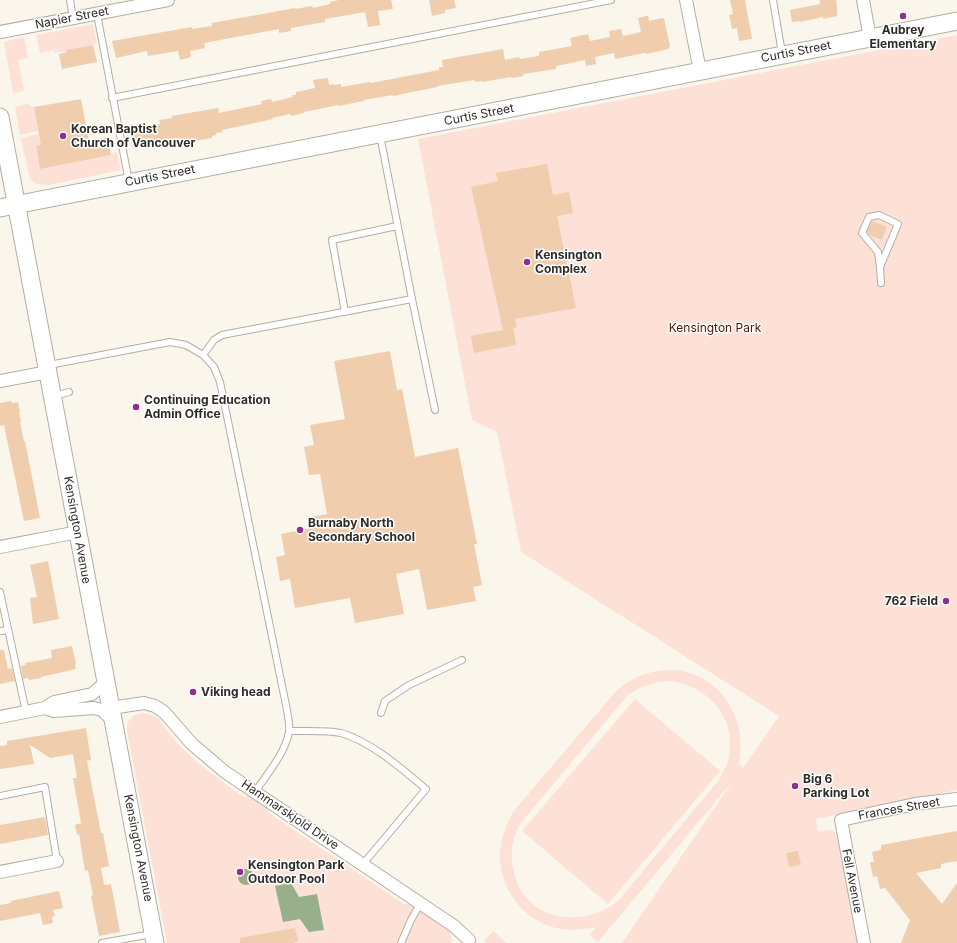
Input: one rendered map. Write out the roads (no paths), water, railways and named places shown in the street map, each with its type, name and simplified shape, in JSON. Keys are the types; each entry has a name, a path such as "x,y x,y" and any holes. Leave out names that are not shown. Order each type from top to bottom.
{"street":[{"name":"Napier Street","path":"0,32 168,0"},
{"path":"686,0 700,71"},
{"path":"863,0 870,38"},
{"name":"Curtis Street","path":"8,206 957,21"},
{"name":"Kensington Avenue","path":"0,120 8,206 47,369 154,938"},
{"path":"0,381 47,369"},
{"path":"0,547 78,532"},
{"path":"0,716 45,708 54,702 92,694 106,682"},
{"name":"Hammarskjold Drive","path":"113,715 144,703 155,706 164,712 192,744 225,772 454,926 469,940"},
{"path":"45,708 54,711 94,708 113,715"},
{"name":"Frances Street","path":"841,820 915,804 957,799"},
{"name":"Fell Avenue","path":"841,820 864,943"},
{"path":"0,872 57,861"}],"lane":[{"path":"70,0 73,18"},
{"path":"112,98 611,0"},
{"path":"773,0 783,55"},
{"path":"97,14 129,182"},
{"path":"380,134 435,410"},
{"path":"880,267 898,224 879,215 869,217 862,233 878,252 881,283"},
{"path":"345,312 332,240 398,226"},
{"path":"203,355 214,340 222,335 412,299"},
{"path":"47,369 170,342 186,345 203,355 214,367 220,382 287,710 289,731 277,758 255,792"},
{"path":"52,396 70,392"},
{"path":"0,592 26,712"},
{"path":"0,632 8,630"},
{"path":"381,713 385,701 408,684 462,660"},
{"path":"289,731 304,730 341,733 356,739 378,751 426,789 363,864"},
{"path":"0,796 45,787 57,861"},
{"path":"401,943 410,920 420,904"},
{"path":"102,943 154,938"}],"place":[{"name":"Aubrey Elementary","path":"903,16"},
{"name":"Korean Baptist Church of Vancouver","path":"63,136"},
{"name":"Kensington Complex","path":"527,262"},
{"name":"Continuing Education Admin Office","path":"136,407"},
{"name":"Burnaby North Secondary School","path":"300,530"},
{"name":"762 Field","path":"946,601"},
{"name":"Viking head","path":"193,692"},
{"name":"Big 6 Parking Lot","path":"795,786"},
{"name":"Kensington Park Outdoor Pool","path":"240,872"}],"park label":[{"name":"Kensington Park","path":"715,328"}]}
